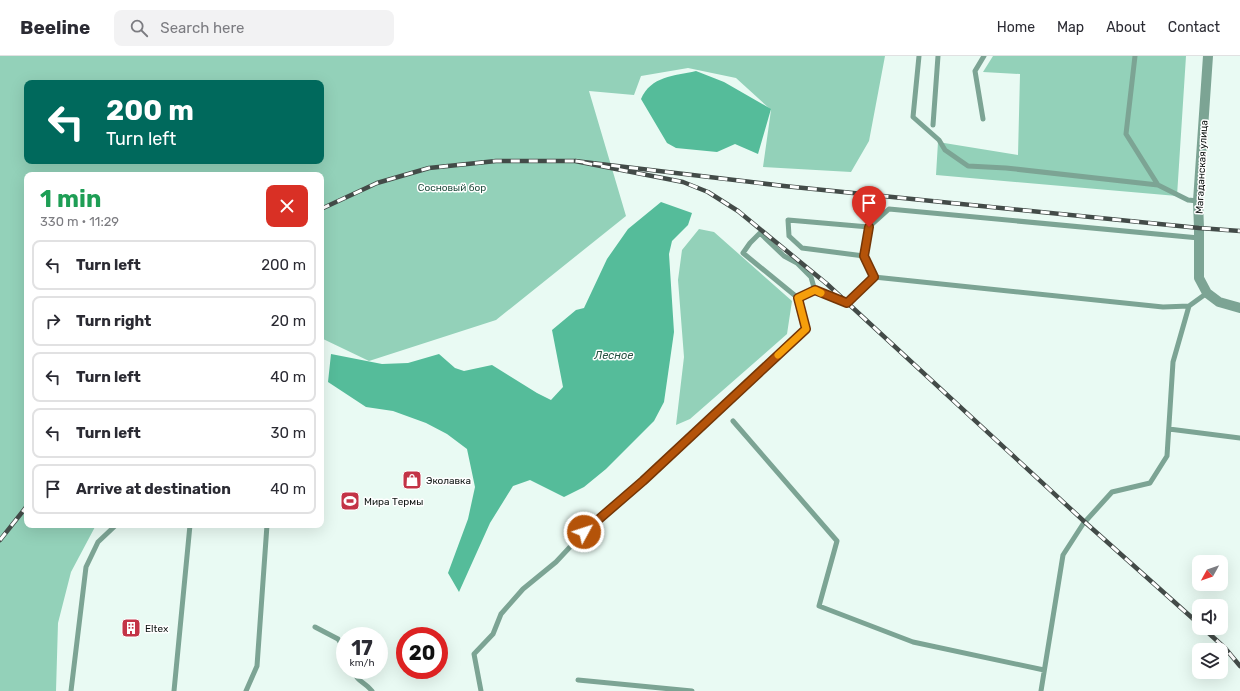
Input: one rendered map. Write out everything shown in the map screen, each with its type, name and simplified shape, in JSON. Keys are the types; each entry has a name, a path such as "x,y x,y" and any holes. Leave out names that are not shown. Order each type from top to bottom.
{"street":[{"name":"Магаданская улица","path":"1207,293 1199,278 1198,201 1208,56"},
{"path":"1207,293 1219,302 1240,308"}],"lane":[{"path":"919,56 913,117 939,140 945,150 968,166 1006,168 1158,185 1188,200 1198,201"},
{"path":"933,125 938,56"},
{"path":"983,119 975,71 984,56"},
{"path":"1135,56 1126,134 1158,185"},
{"path":"874,277 864,256 869,227 889,209 1199,238"},
{"path":"864,256 802,248 789,236 788,220 869,227"},
{"path":"481,691 474,654 493,634 501,614 523,589 556,562 584,532 643,481 806,329 798,298 743,253 760,233 784,256 797,263 810,277 815,290 847,303 874,277 1163,307 1189,306 1207,293"},
{"path":"798,298 815,290"},
{"path":"1041,691 1062,556 1083,524 1112,492 1150,483 1167,456 1173,362 1189,306"},
{"path":"733,421 837,541 818,606 913,642 1044,670"},
{"path":"1169,429 1240,438"},
{"path":"72,691 86,567 98,542 113,528"},
{"path":"174,691 190,528"},
{"path":"246,691 257,666 267,528"},
{"path":"315,627 336,638"},
{"path":"357,679 372,691"},
{"path":"578,680 692,691"}],"green space":[{"name":"Сосновый бор","path":"0,56 885,56 869,141 851,172 763,167 771,110 736,78 688,68 641,76 634,95 589,91 626,216 496,320 369,361 324,339 324,172 24,172 24,528 94,528 71,572 58,623 56,691 0,691"},
{"path":"993,56 1186,56 1177,196 936,175 938,142 1018,155 1020,74 983,72"},
{"path":"699,229 714,232 792,301 787,334 690,419 676,425 684,357 678,280 682,250"}],"water":[{"path":"696,71 724,82 771,109 758,154 735,144 717,152 676,148 667,143 641,99 645,91 657,81"},
{"name":"Лесное","path":"661,202 692,213 688,225 672,241 669,254 674,332 664,402 654,421 606,469 584,487 564,497 530,480 513,486 490,523 459,592 448,573 468,519 475,487 467,449 447,434 426,423 393,411 366,407 328,382 331,354 382,364 408,363 439,354 455,368 464,371 492,365 551,400 563,387 552,330 576,310 584,308 607,259 628,229"}],"railway":[{"path":"324,208 377,183 429,168 496,161 575,161"},
{"path":"1192,618 1087,524 827,284 738,211 708,192 683,182 575,161 784,186 1240,231"},
{"path":"0,540 24,510"},
{"path":"1211,635 1225,648 1240,666"}],"slow traffic":[{"path":"778,355 806,329 798,298 815,290 821,293"}],"place":[{"name":"Эколавка","path":"412,480"},
{"name":"Мира Термы","path":"350,501"},
{"name":"Eltex","path":"131,628"}],"route":[{"path":"584,532 643,481 806,329 798,298 815,290 847,303 874,277 864,256 869,227"}]}
